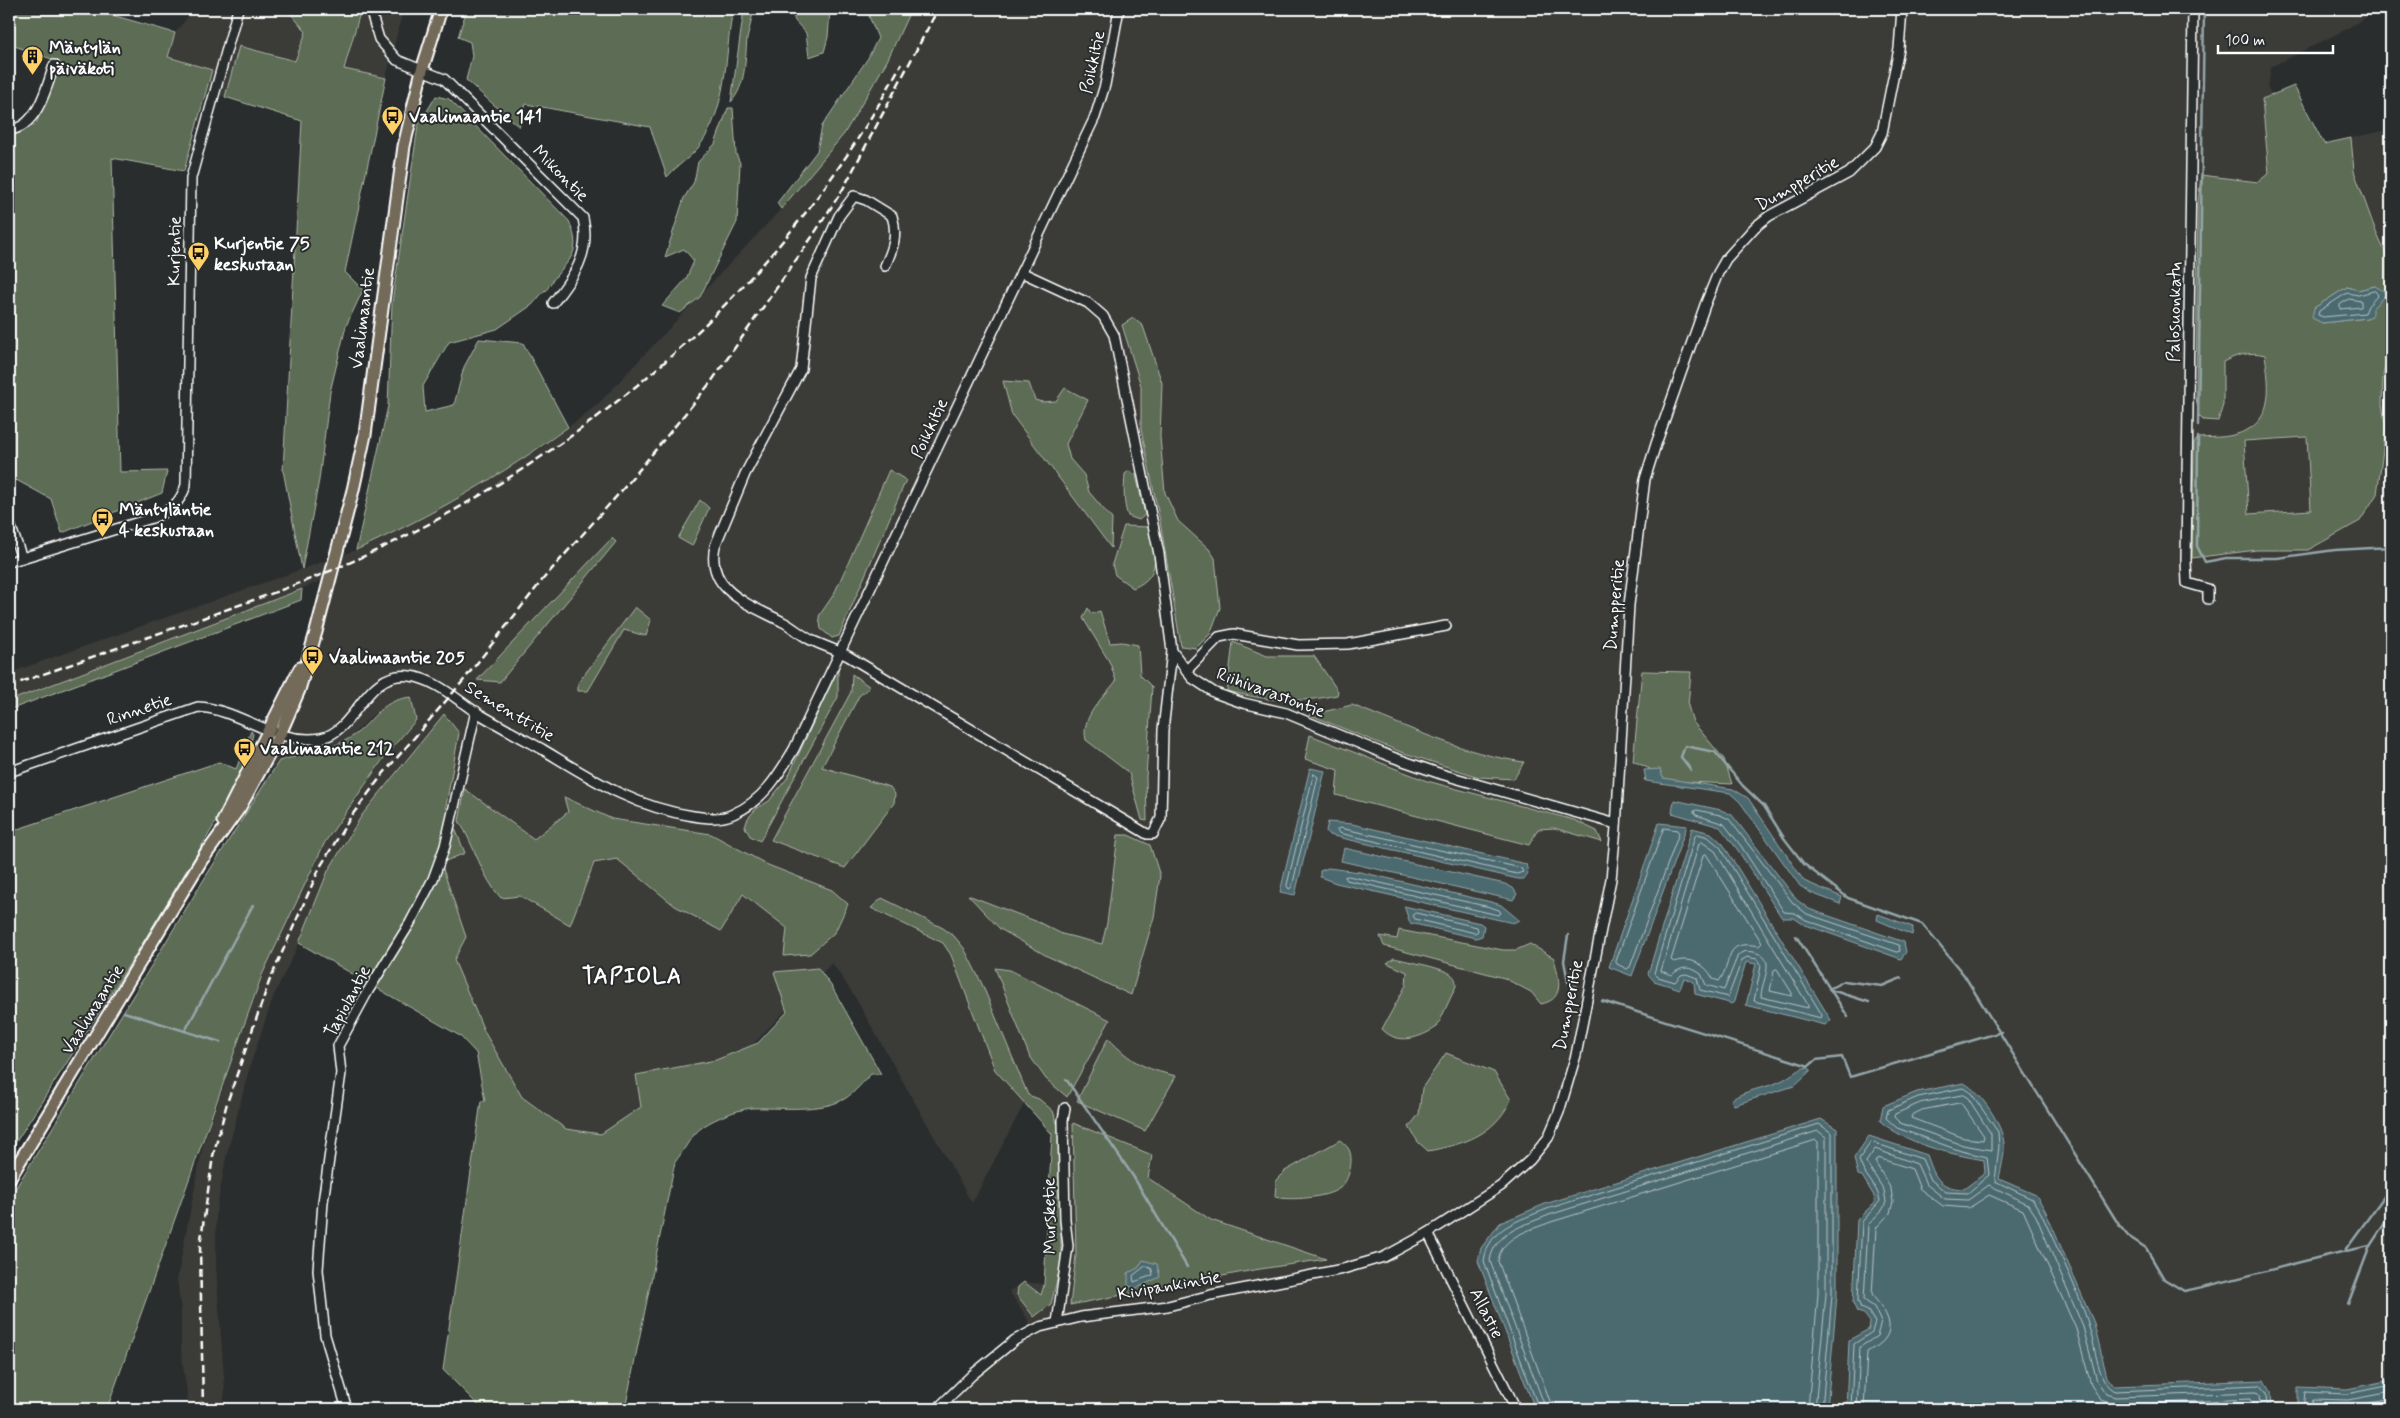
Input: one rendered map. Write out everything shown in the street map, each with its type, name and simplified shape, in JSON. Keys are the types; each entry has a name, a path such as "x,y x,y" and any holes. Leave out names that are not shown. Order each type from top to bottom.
{"main road":[{"name":"Vaalimaantie","path":"9,1179 204,857 275,733 316,632 353,490 365,435 404,146 422,70 441,9"}],"street":[{"name":"Kurjentie","path":"22,558 152,518 167,512 181,500 186,484 191,178 238,9"},
{"name":"Mikontie","path":"370,9 379,39 397,60 444,79 583,218 587,235 582,257 576,273 553,303"},
{"name":"Poikkitie","path":"709,818 732,815 754,802 776,780 794,749 1095,117 1105,84 1119,9"},
{"name":"Dumpperitie","path":"1428,1233 1501,1186 1530,1160 1548,1138 1559,1112 1576,1055 1611,879 1629,605 1645,479 1708,297 1718,272 1726,260 1755,227 1769,216 1849,173 1875,147 1882,133 1891,88 1898,49 1902,9"},
{"name":"Palosuonkatu","path":"2194,9 2186,562 2187,583 2208,590 2208,599"},
{"path":"9,130 13,130 29,118 41,105 54,65"},
{"path":"885,266 893,249 896,229 892,216 866,200 854,196 839,216 811,278 801,369 745,474 715,546 712,558 715,572 732,595 785,623 811,640 840,652 1147,834 1154,834 1160,818 1163,730 1172,651"},
{"name":"Riihivarastontie","path":"1021,272 1088,303 1103,316 1114,335 1159,554 1172,651 1186,672 1215,693 1243,703 1286,713 1408,763 1449,777 1616,824"},
{"path":"9,522 22,558 9,562"},
{"path":"1186,672 1219,637 1234,634 1298,645 1348,644 1446,626"},
{"name":"Sementtitie","path":"275,733 305,739 322,738 332,734 373,689 384,680 397,676 410,676 424,680 592,781 628,799 681,814 709,818"},
{"name":"Rinnetie","path":"9,772 198,707 215,708 275,733"},
{"name":"Tapiolantie","path":"347,1409 325,1335 318,1270 323,1202 341,1073 338,1046 368,990 410,923 434,879 445,846 476,711"},
{"name":"Mursketie","path":"1057,1323 1068,1246 1065,1220 1063,1120 1065,1108"},
{"name":"Kivipankintie","path":"937,1409 972,1376 1015,1340 1040,1328 1128,1310 1168,1306 1211,1295 1343,1269 1384,1257 1428,1233"},
{"name":"Allastie","path":"1428,1233 1516,1409"}],"shaded area":[{"path":"194,9 287,9 306,32 295,62 239,46 225,97 207,92 212,70 168,57 175,33"},
{"path":"361,9 401,9 403,11 386,78 344,70"},
{"path":"911,9 2379,9 2343,31 2271,67 2268,88 2271,95 2294,86 2324,144 2391,129 2391,1409 930,1409 960,1377 998,1349 1031,1330 1029,1321 1009,1291 1024,1282 1044,1284 1052,1134 1024,1104 972,1203 853,994 832,963 645,1155 548,1147 491,1054 299,944 274,995 250,1066 226,1158 216,1213 216,1266 225,1390 223,1409 189,1409 181,1350 181,1313 177,1279 203,1145 262,975 325,842 386,755 416,720 411,697 377,711 352,736 341,743 279,761 274,769 260,761 281,721 306,660 329,578 9,701 9,673 356,550 395,532 541,448 598,404 781,209 887,61"}],"green space":[{"path":"9,9 91,9 175,33 168,57 212,70 184,171 112,158 120,472 167,471 162,493 62,533 51,499 9,476 9,135 36,124 60,62 9,44"},
{"path":"287,9 316,9 319,12 323,9 361,9 344,69 386,78 345,272 363,290 346,326 330,392 319,480 302,569 283,470 302,121 225,97 239,46 295,61 306,32"},
{"path":"467,9 733,9 724,81 715,116 708,132 698,148 667,177 650,127 526,104 519,127 466,80 472,56 470,42 458,37"},
{"path":"744,9 754,9 747,39 742,81 736,96 731,102"},
{"path":"791,9 832,9 830,11 828,37 824,52 809,57 806,33 795,21"},
{"path":"866,9 911,9 887,61 844,134 781,209 777,203 817,151 822,126 868,58 878,38"},
{"path":"2294,86 2324,144 2351,138 2354,171 2376,232 2391,265 2391,344 2383,375 2382,404 2386,428 2377,494 2360,521 2308,550 2257,550 2192,558 2194,443 2198,438 2229,436 2247,430 2263,414 2267,404 2268,380 2265,355 2254,353 2233,357 2223,362 2223,405 2218,421 2203,420 2199,416 2196,398 2198,203 2201,175 2258,182 2269,173 2262,99","holes":["2375,286 2372,309 2367,318 2322,323 2314,308 2347,287 2358,290","2307,437 2311,510 2249,514 2244,441"]},
{"path":"436,96 449,99 569,221 574,234 575,244 570,259 546,291 532,305 497,329 449,342 423,386 425,412 454,405 464,367 479,339 523,343 568,427 518,462 465,494 411,524 356,550 388,406 392,303 418,126"},
{"path":"728,108 733,108 736,154 740,163 737,222 700,297 680,313 662,306 686,279 694,261 684,249 665,257 684,198 694,182 698,162 715,144"},
{"path":"1133,318 1143,326 1162,383 1160,437 1165,493 1178,521 1209,549 1215,558 1220,608 1210,634 1196,648 1181,646 1160,521 1141,429 1141,386 1122,325"},
{"path":"1003,381 1029,383 1035,400 1042,402 1056,401 1065,388 1088,400 1066,444 1070,459 1084,475 1089,492 1112,519 1111,548 1012,415"},
{"path":"889,470 906,480 839,636 832,638 821,629 819,616 834,594"},
{"path":"1129,471 1136,475 1145,515 1139,520 1128,516 1125,506 1125,474"},
{"path":"700,500 709,508 692,546 678,538"},
{"path":"1124,526 1149,527 1153,545 1153,570 1143,583 1133,588 1115,575 1112,564"},
{"path":"612,538 616,542 500,682 477,680"},
{"path":"302,589 301,600 9,710 9,701"},
{"path":"635,607 651,620 646,636 624,630 588,691 578,691 578,683"},
{"path":"1088,608 1091,614 1100,611 1110,643 1122,642 1138,645 1140,675 1152,687 1146,777 1147,821 1142,820 1129,773 1086,740 1086,723 1089,716 1116,681 1110,663 1083,618"},
{"path":"1233,642 1267,656 1314,656 1338,691 1337,695 1308,700 1282,700 1227,691"},
{"path":"838,669 838,697 760,841 750,836 745,827 748,818 756,809 769,801 788,777"},
{"path":"1642,671 1691,672 1688,706 1693,722 1724,759 1732,784 1644,780 1650,769 1633,761"},
{"path":"852,674 870,687 859,696 822,767 890,787 895,794 894,803 845,868 771,840 851,692"},
{"path":"411,697 416,720 386,755 325,842 262,975 107,1409 9,1409 9,1199 206,876 279,761 325,749 342,742 358,732 390,703"},
{"path":"1352,705 1415,731 1458,746 1480,753 1524,762 1514,779 1479,777 1401,752 1310,715"},
{"path":"444,714 459,733 446,806 465,853 441,863 466,937 454,960 485,1033 522,1097 566,1129 601,1134 641,1107 636,1075 716,1060 758,1043 787,1012 774,972 818,968 832,987 881,1074 871,1074 849,1096 836,1103 800,1108 745,1109 709,1123 691,1138 675,1162 625,1409 482,1409 443,1370 481,1101 485,1101 476,1053 460,1036 299,943 328,871 362,815"},
{"path":"251,731 253,734 241,773 222,811 138,951 9,1153 9,832 219,762 236,769"},
{"path":"1310,735 1427,781 1574,820 1597,831 1602,842 1554,828 1538,829 1529,845 1336,795 1338,770 1305,759"},
{"path":"465,789 534,839 568,812 564,797 612,819 711,834 768,865 832,890 848,904 835,932 810,954 784,956 787,928 743,894 721,931 675,906 617,859 594,863 570,925 520,896 501,898 494,889 483,871 470,840 459,821"},
{"path":"1118,835 1128,835 1150,845 1160,876 1154,917 1131,995 1047,956 1000,929 968,895 1038,922 1062,934 1102,944 1107,923"},
{"path":"882,898 943,928 954,936 964,948 982,984 1028,1095 1039,1099 1053,1111 1058,1126 1061,1176 1061,1264 1051,1304 1034,1317 1017,1295 1018,1287 1024,1282 1041,1295 1044,1285 1052,1134 995,1070 951,955 943,943 871,908"},
{"path":"1399,930 1503,950 1516,950 1530,944 1554,958 1559,986 1558,992 1555,997 1541,1004 1531,992 1504,978 1384,946 1380,936 1397,939"},
{"path":"1394,958 1448,972 1455,980 1456,986 1437,1027 1416,1037 1402,1039 1388,1034 1382,1029 1406,985 1407,972 1387,963"},
{"path":"995,968 1010,970 1110,1020 1067,1097 1046,1079 1029,1055"},
{"path":"1108,1038 1131,1059 1146,1067 1176,1076 1145,1131 1077,1101"},
{"path":"1446,1053 1494,1072 1511,1100 1496,1122 1487,1130 1466,1141 1428,1151 1418,1142 1409,1127 1419,1114 1422,1088"},
{"path":"1073,1123 1152,1155 1148,1178 1211,1220 1326,1259 1254,1270 1070,1305 1076,1255"},
{"path":"1340,1140 1350,1152 1351,1163 1346,1180 1340,1188 1326,1194 1308,1198 1290,1199 1275,1197 1276,1180 1285,1171"}],"water":[{"path":"2375,286 2387,293 2372,309 2372,316 2322,323 2312,318 2314,308 2347,287 2358,290"},
{"path":"1310,768 1325,771 1295,895 1280,892"},
{"path":"1660,769 1663,778 1733,789 1748,798 1804,881 1842,897 1840,904 1811,893 1800,886 1740,802 1730,793 1646,781 1644,770"},
{"path":"1674,800 1721,810 1732,815 1797,900 1809,909 1904,942 1906,952 1901,959 1803,924 1794,918 1782,918 1737,849 1720,827 1672,813"},
{"path":"1328,822 1352,824 1526,864 1528,873 1524,879 1518,879 1329,835 1326,831"},
{"path":"1659,823 1687,826 1632,976 1609,967"},
{"path":"1692,828 1711,833 1723,844 1831,1020 1825,1025 1746,1005 1756,964 1746,962 1733,1004 1695,994 1694,982 1684,978 1680,989 1654,981 1648,974"},
{"path":"1344,848 1505,884 1513,888 1517,894 1513,900 1341,861"},
{"path":"1328,868 1360,872 1491,902 1501,905 1519,920 1513,923 1336,883 1320,877 1320,871"},
{"path":"1404,906 1480,923 1484,926 1482,936 1476,938 1410,923"},
{"path":"1878,914 1913,927 1912,935 1877,920"},
{"path":"1808,1067 1811,1070 1794,1086 1734,1105 1731,1100 1737,1096 1783,1080"},
{"path":"1964,1083 1971,1087 1990,1109 2002,1135 2004,1152 1999,1179 2036,1195 2045,1210 2094,1323 2107,1377 2114,1386 2264,1380 2270,1392 2271,1409 1846,1409 1849,1340 1869,1329 1870,1322 1864,1314 1857,1312 1853,1303 1857,1220 1875,1202 1874,1196 1862,1176 1858,1175 1854,1158 1869,1136 1927,1155 1935,1175 1943,1184 1964,1189 1985,1173 1984,1160 1929,1147 1903,1136 1880,1121 1883,1106 1917,1092"},
{"path":"1821,1119 1837,1129 1837,1295 1827,1409 1535,1409 1478,1261 1481,1248 1500,1223 1545,1204"},
{"path":"1143,1260 1157,1264 1160,1277 1137,1288 1128,1286 1128,1273 1138,1268"},
{"path":"2391,1380 2391,1409 2298,1409 2298,1387 2347,1389"}],"waterway":[{"path":"2198,425 2204,9"},
{"path":"2198,437 2197,546 2205,562 2226,558 2277,558 2335,550 2391,547"},
{"path":"1691,770 1681,757 1685,746 1715,752 1743,786 1764,806 1784,838 1804,864 1848,898 1922,924 1964,975 2119,1225 2128,1236 2146,1248 2164,1279 2184,1291 2370,1246"},
{"path":"185,1031 253,905"},
{"path":"1568,935 1564,961 1568,982 1576,987"},
{"path":"1796,936 1848,1017"},
{"path":"1829,989 1844,981 1882,986 1901,978"},
{"path":"1831,990 1869,1002"},
{"path":"1602,1001 1809,1066 1816,1060 1842,1057 1850,1077 2001,1032"},
{"path":"124,1012 220,1042"},
{"path":"1066,1079 1133,1176 1187,1267"},
{"path":"2345,1250 2391,1187"},
{"path":"2348,1304 2370,1246 2391,1214"}],"railway":[{"path":"203,1409 200,1246 213,1156 227,1103 269,982 320,867 352,815 383,774 463,681 544,578 630,481 711,382 812,237 843,189 938,9"},
{"path":"9,686 260,598 358,559 442,517 522,469 599,415 671,356 738,291 799,221 854,145 901,64"}],"place":[{"name":"Mäntylän päiväkoti","path":"33,76"},
{"name":"Vaalimaantie 141","path":"393,135"},
{"name":"Kurjentie 75 keskustaan","path":"198,272"},
{"name":"Mäntyläntie 4 keskustaan","path":"103,538"},
{"name":"Vaalimaantie 205","path":"313,676"},
{"name":"Vaalimaantie 212","path":"244,767"}],"district":[{"name":"TAPIOLA","path":"632,975"}]}
